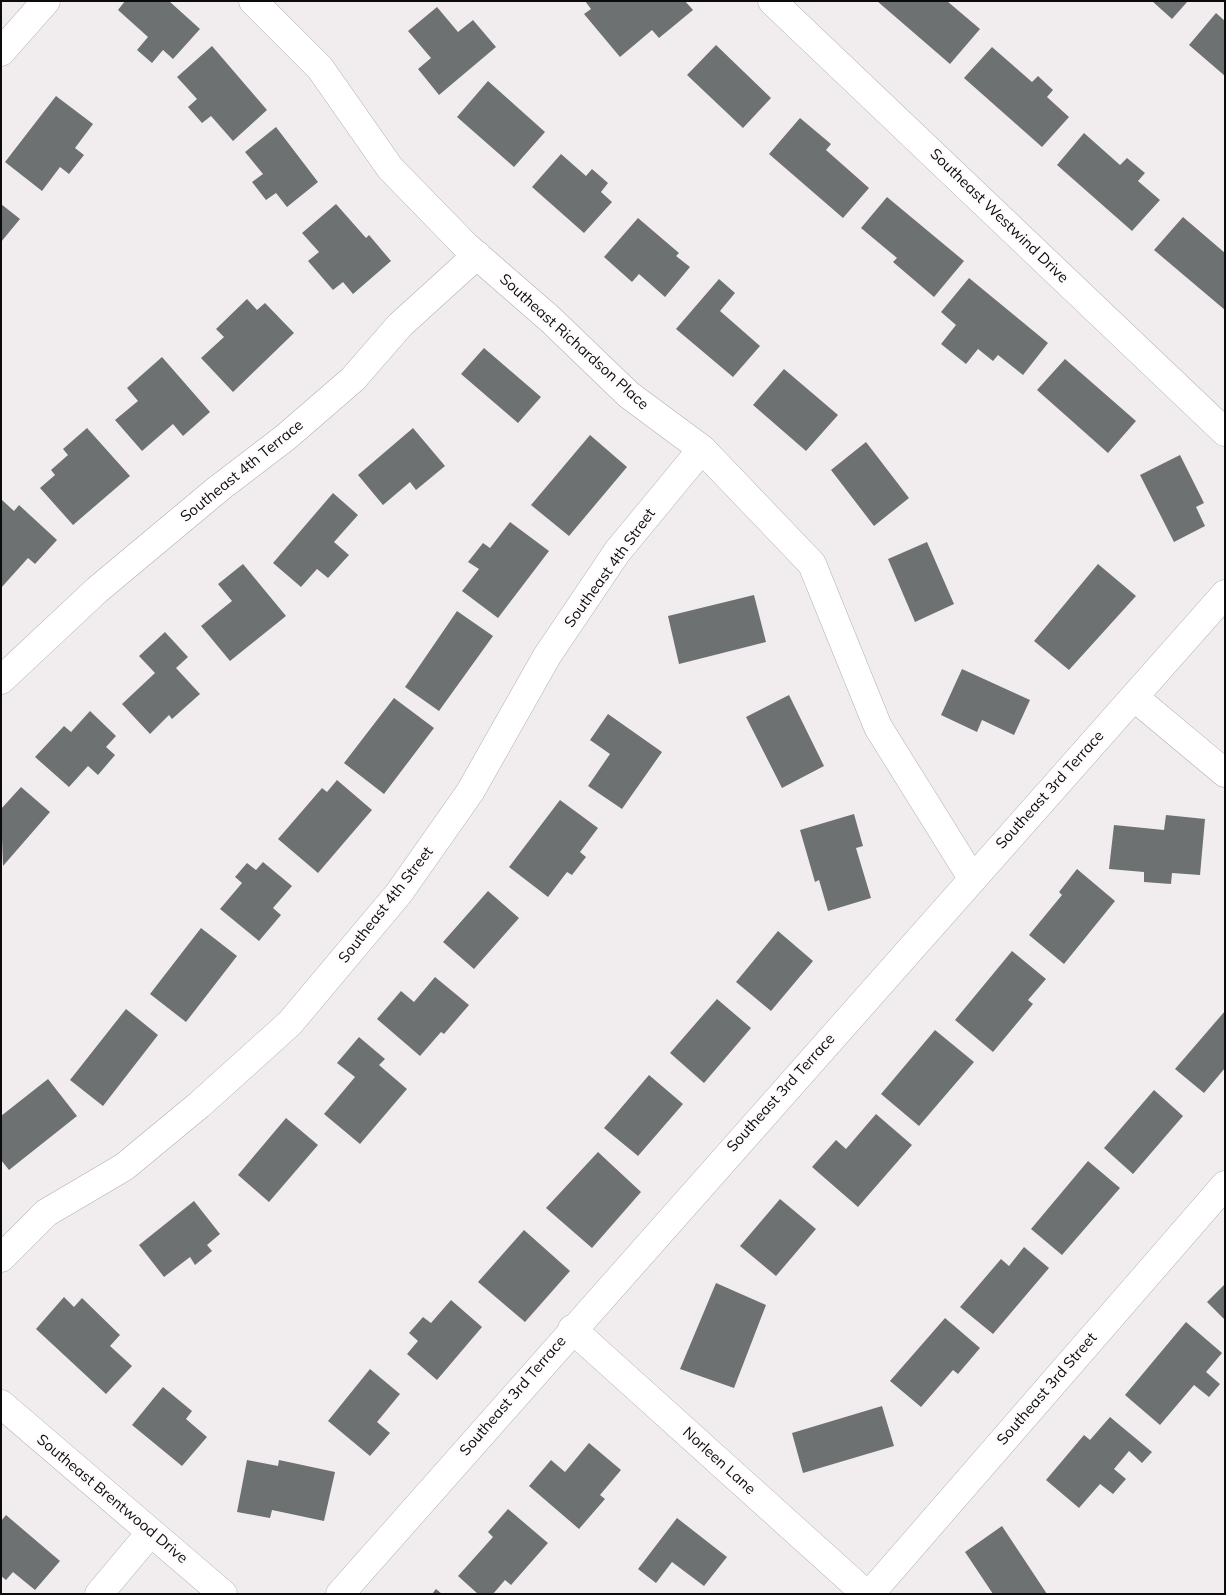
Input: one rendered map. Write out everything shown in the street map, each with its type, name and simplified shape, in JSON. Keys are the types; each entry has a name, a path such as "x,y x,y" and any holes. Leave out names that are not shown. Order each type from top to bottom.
{"street":[{"path":"1,52 46,1"},
{"name":"Southeast Richardson Place","path":"253,1 320,68 390,168 477,255 550,319 629,394 702,449 812,564 878,727 972,878"},
{"name":"Southeast Westwind Drive","path":"772,1 1225,432"},
{"name":"Southeast 4th Terrace","path":"1,680 97,590 218,489 286,437 353,379 400,325 477,255"},
{"name":"Southeast 4th Street","path":"1,1258 46,1213 124,1167 199,1105 290,1023 399,893 470,792 547,656 606,568 702,449"},
{"name":"Southeast 3rd Terrace","path":"340,1594 572,1329 1225,594"},
{"path":"1134,697 1225,773"},
{"name":"Southeast 3rd Street","path":"870,1594 1225,1185"},
{"name":"Norleen Lane","path":"572,1329 866,1594"},
{"name":"Southeast Brentwood Drive","path":"1,1404 223,1594"},
{"path":"99,1594 152,1532"}],"building":[{"path":"125,1 169,1 200,29 173,59 163,50 152,63 137,50 148,37 118,10"},
{"path":"585,1 685,1 693,10 659,38 652,30 620,57 584,14 591,9"},
{"path":"877,1 947,1 980,29 950,64"},
{"path":"1152,1 1188,1 1172,19"},
{"path":"437,7 458,32 473,20 496,47 439,95 418,69 431,58 408,31"},
{"path":"1216,13 1225,21 1225,76 1189,45"},
{"path":"716,45 771,98 743,128 687,75"},
{"path":"212,46 267,110 233,141 211,116 202,123 188,107 197,99 177,77"},
{"path":"992,47 1032,82 1038,76 1053,90 1047,97 1069,117 1042,147 964,78"},
{"path":"488,81 545,132 514,167 457,117"},
{"path":"56,96 93,124 75,148 84,155 69,174 60,167 42,191 5,162"},
{"path":"800,118 831,144 826,150 869,188 843,218 769,154"},
{"path":"276,127 318,182 287,207 276,193 266,200 252,182 263,174 245,152"},
{"path":"1084,133 1120,165 1127,158 1145,173 1138,181 1160,200 1132,231 1057,165"},
{"path":"561,154 586,176 592,169 608,183 601,192 612,202 584,233 532,187"},
{"path":"887,197 964,261 934,297 893,262 897,258 861,228"},
{"path":"1,204 20,219 1,242"},
{"path":"336,204 366,238 369,235 391,261 353,294 343,282 333,290 308,261 319,252 302,233"},
{"path":"1183,217 1225,253 1225,310 1154,250"},
{"path":"638,218 679,253 676,256 690,267 665,297 639,274 632,282 604,257"},
{"path":"969,278 1048,343 1023,375 998,355 993,361 978,349 966,364 941,344 956,325 941,312"},
{"path":"719,279 735,293 720,311 760,346 733,377 676,329"},
{"path":"247,299 257,310 265,303 294,333 233,392 201,358 224,337 216,329"},
{"path":"484,348 541,397 518,423 461,374"},
{"path":"162,357 210,412 183,436 173,424 142,451 115,420 138,401 127,388"},
{"path":"1065,359 1136,421 1108,453 1037,390"},
{"path":"784,369 838,415 806,451 753,405"},
{"path":"87,428 130,476 73,525 40,488 55,475 51,470 68,455 63,449"},
{"path":"413,428 445,466 416,490 410,482 383,505 358,475"},
{"path":"590,435 627,467 569,536 531,505"},
{"path":"866,442 909,498 874,526 831,470"},
{"path":"1180,455 1204,503 1196,507 1205,526 1174,542 1140,475"},
{"path":"333,493 358,515 334,542 349,555 328,578 317,569 301,587 273,563"},
{"path":"2,500 14,511 19,505 57,540 35,564 28,558 1,588"},
{"path":"510,522 549,551 498,618 462,591 479,569 468,562 483,543 490,548"},
{"path":"927,542 954,604 915,622 888,559"},
{"path":"243,564 286,616 230,661 201,626 232,601 218,584"},
{"path":"1098,564 1136,596 1069,670 1034,641"},
{"path":"754,595 766,642 679,664 668,616"},
{"path":"457,611 493,636 439,711 405,687"},
{"path":"165,632 188,657 176,668 200,694 172,719 169,715 150,734 122,704 155,673 139,656"},
{"path":"962,669 1030,700 1014,735 982,720 977,732 941,715"},
{"path":"789,695 824,766 782,788 746,717"},
{"path":"394,698 434,728 384,794 344,763"},
{"path":"90,711 116,736 106,747 115,755 98,775 88,766 69,787 35,757 64,726 71,732"},
{"path":"608,714 662,752 622,809 588,786 610,754 590,740"},
{"path":"337,780 372,810 318,873 278,839 322,788 327,792"},
{"path":"21,787 50,812 3,866 1,809"},
{"path":"560,800 598,828 580,852 586,857 572,875 567,872 548,897 509,867"},
{"path":"854,814 863,846 856,848 871,898 828,911 819,880 815,882 800,830"},
{"path":"1166,815 1205,819 1200,875 1172,873 1171,884 1144,882 1144,872 1109,869 1114,825 1164,830"},
{"path":"263,862 292,886 273,908 281,915 259,941 220,909 242,883 235,877 247,863 256,870"},
{"path":"1077,869 1115,901 1064,964 1029,935 1062,895 1059,892"},
{"path":"488,891 519,918 474,969 443,942"},
{"path":"201,928 237,956 186,1022 150,994"},
{"path":"778,931 813,961 771,1011 736,982"},
{"path":"1012,951 1046,979 1028,1000 1033,1004 993,1052 955,1020"},
{"path":"435,977 469,1005 444,1034 441,1032 420,1056 377,1019 401,991 414,1002"},
{"path":"717,999 751,1028 704,1083 670,1053"},
{"path":"126,1009 158,1035 103,1106 70,1080"},
{"path":"1225,1011 1225,1068 1204,1093 1175,1069"},
{"path":"935,1030 974,1062 919,1126 881,1094"},
{"path":"359,1037 385,1059 379,1065 407,1089 360,1144 324,1114 355,1077 337,1063"},
{"path":"649,1075 683,1104 638,1156 604,1128"},
{"path":"48,1079 77,1116 9,1170 1,1160 1,1116"},
{"path":"1154,1090 1183,1116 1133,1174 1104,1148"},
{"path":"876,1114 912,1145 858,1207 812,1167 836,1140 846,1149"},
{"path":"286,1118 318,1145 269,1202 238,1175"},
{"path":"598,1152 641,1192 592,1248 546,1208"},
{"path":"1088,1161 1120,1188 1062,1255 1031,1229"},
{"path":"780,1199 816,1229 776,1276 740,1246"},
{"path":"194,1201 220,1234 207,1245 212,1251 195,1265 190,1257 164,1277 139,1245"},
{"path":"524,1230 570,1271 525,1322 478,1282"},
{"path":"1024,1247 1049,1268 993,1334 960,1307 1001,1259 1009,1266"},
{"path":"716,1283 766,1305 734,1388 680,1369"},
{"path":"1225,1284 1225,1320 1207,1302"},
{"path":"64,1297 74,1307 82,1298 120,1335 110,1346 132,1366 106,1394 36,1329"},
{"path":"451,1300 482,1327 437,1380 407,1354 418,1341 409,1333 423,1317 431,1323"},
{"path":"945,1318 980,1348 958,1374 953,1370 921,1407 890,1381"},
{"path":"1186,1322 1222,1353 1206,1372 1220,1384 1209,1397 1194,1385 1160,1425 1125,1395"},
{"path":"370,1369 400,1394 377,1422 390,1433 370,1456 328,1421"},
{"path":"163,1387 192,1411 186,1419 207,1437 182,1466 132,1425"},
{"path":"882,1406 894,1446 803,1473 792,1433"},
{"path":"1110,1417 1152,1452 1142,1463 1129,1451 1114,1469 1126,1479 1113,1494 1100,1484 1079,1508 1046,1480 1084,1435 1090,1440"},
{"path":"589,1443 621,1470 600,1495 605,1499 579,1529 529,1486 551,1460 565,1472"},
{"path":"247,1460 278,1466 279,1460 335,1472 324,1521 272,1510 270,1518 237,1512"},
{"path":"508,1509 548,1543 511,1585 505,1580 493,1594 478,1594 458,1576 493,1537 488,1532"},
{"path":"6,1515 60,1561 35,1590 13,1572 6,1580 1,1576 1,1521"},
{"path":"677,1518 727,1557 704,1586 672,1562 656,1583 638,1569"},
{"path":"1002,1526 1047,1594 993,1594 965,1552"},
{"path":"436,1589 442,1594 432,1594"}]}
